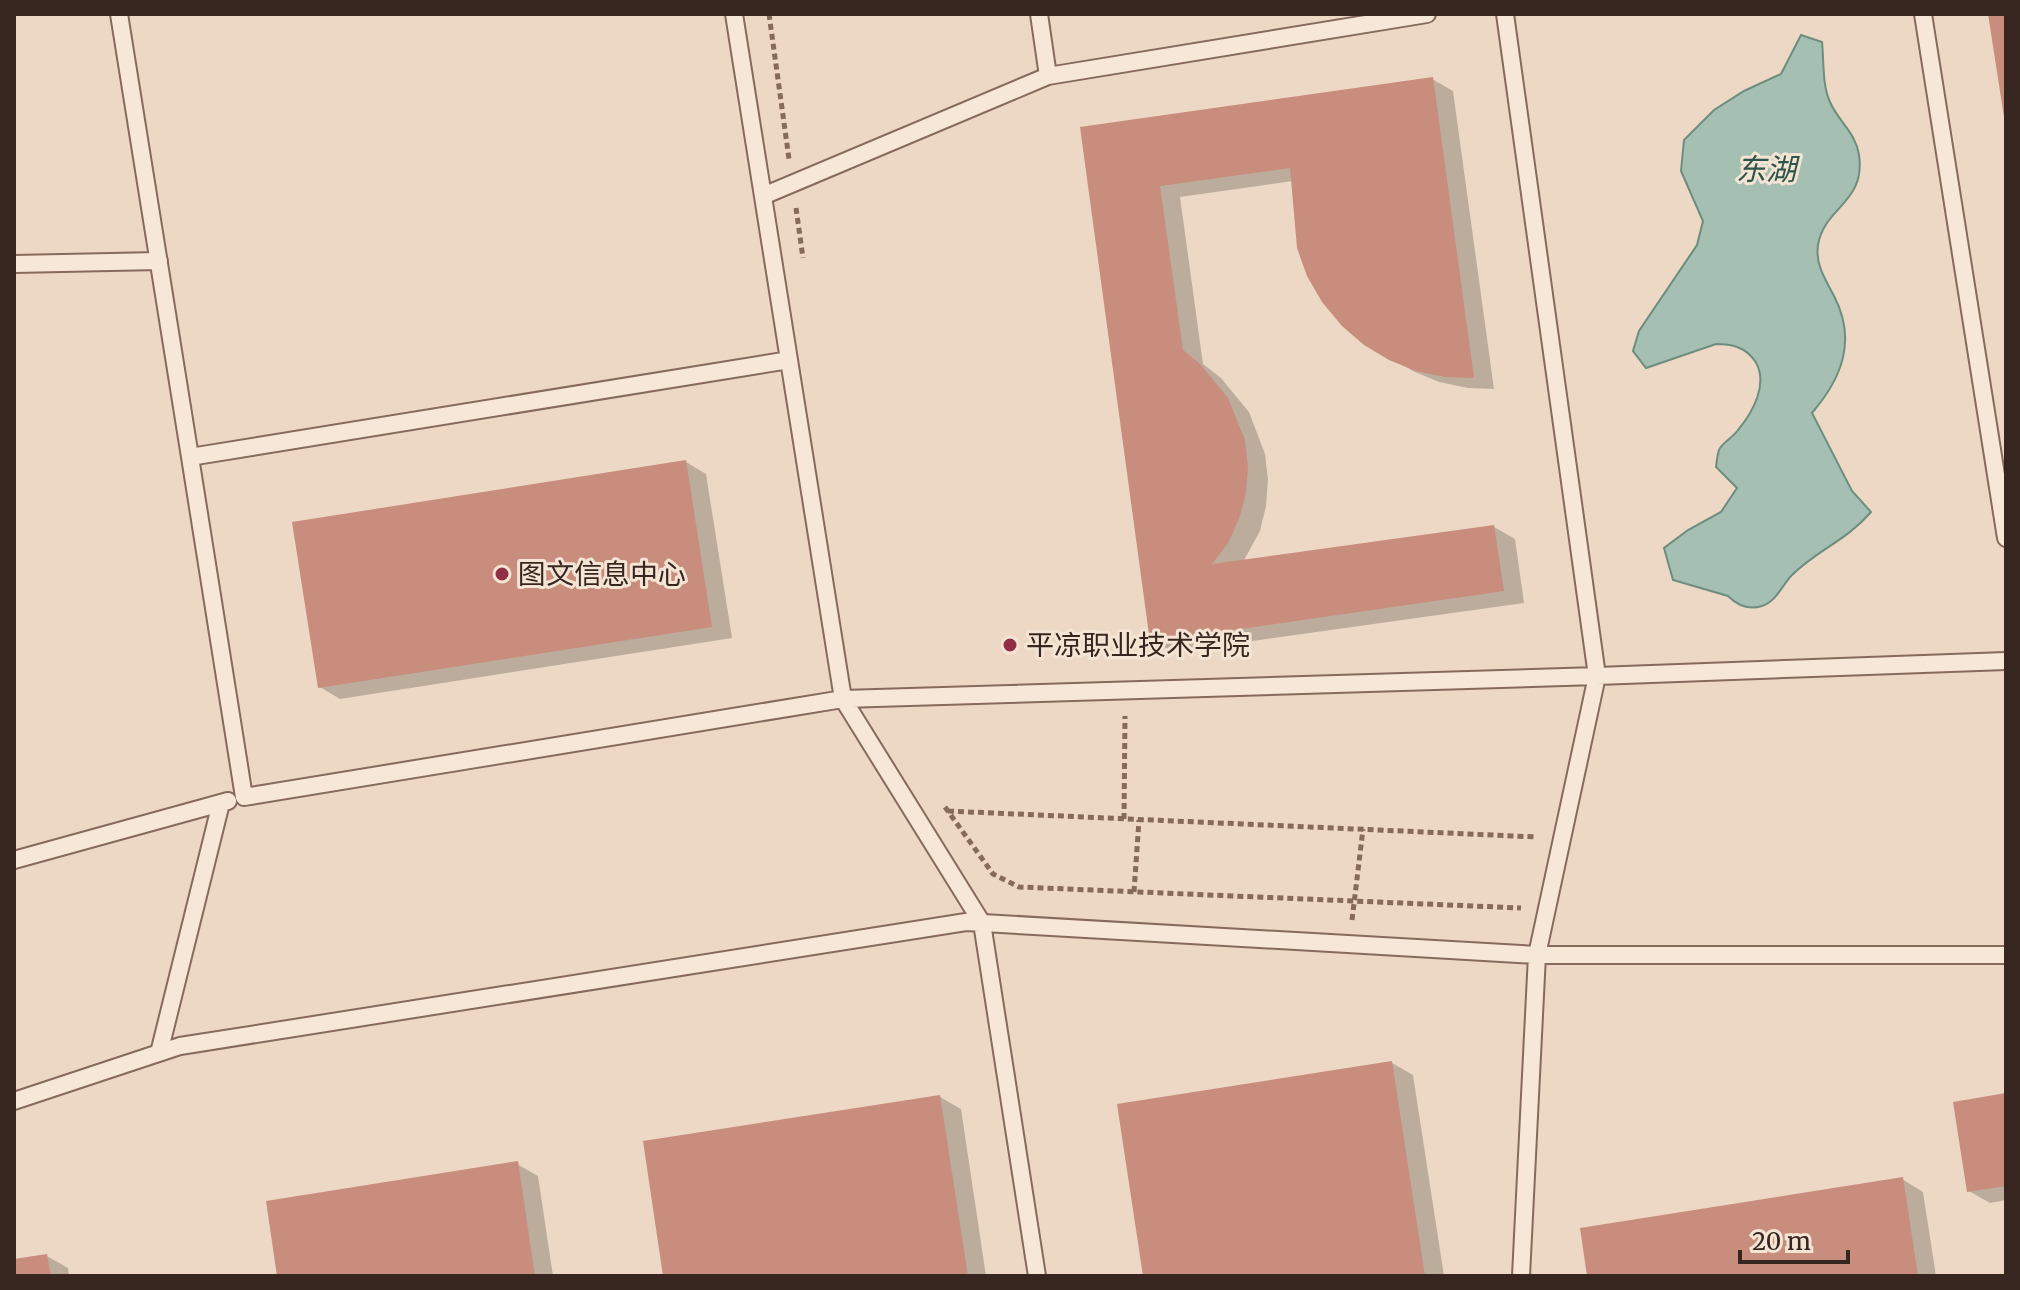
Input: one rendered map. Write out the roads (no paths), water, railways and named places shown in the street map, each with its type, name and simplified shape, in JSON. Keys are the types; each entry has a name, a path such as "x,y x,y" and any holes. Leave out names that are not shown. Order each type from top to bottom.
{"lane":[{"path":"119,14 244,797"},
{"path":"734,14 843,699 982,923 1037,1276"},
{"path":"1039,14 1048,76"},
{"path":"763,196 1048,76 1427,14"},
{"path":"1505,14 1597,676 1537,955 1521,1276"},
{"path":"1923,14 2006,538"},
{"path":"14,264 159,261"},
{"path":"190,457 789,360"},
{"path":"14,860 244,797 843,699 2006,661"},
{"path":"159,1053 221,803"},
{"path":"14,1101 180,1046 966,922 1537,955 2006,955"}],"water":[{"name":"东湖","path":"1801,35 1822,42 1827,95 1854,140 1859,155 1859,171 1851,195 1828,222 1818,245 1820,266 1841,312 1845,343 1838,372 1812,413 1852,491 1871,512 1852,531 1802,566 1772,600 1762,606 1748,607 1728,596 1673,580 1664,548 1688,530 1721,512 1737,488 1716,467 1717,458 1720,448 1736,433 1754,406 1760,388 1755,361 1738,347 1716,344 1646,368 1633,351 1639,331 1697,245 1703,221 1681,171 1684,140 1714,110 1744,91 1781,74"}],"place":[{"name":"图文信息中心","path":"502,574"},
{"name":"平凉职业技术学院","path":"1010,645"}]}
